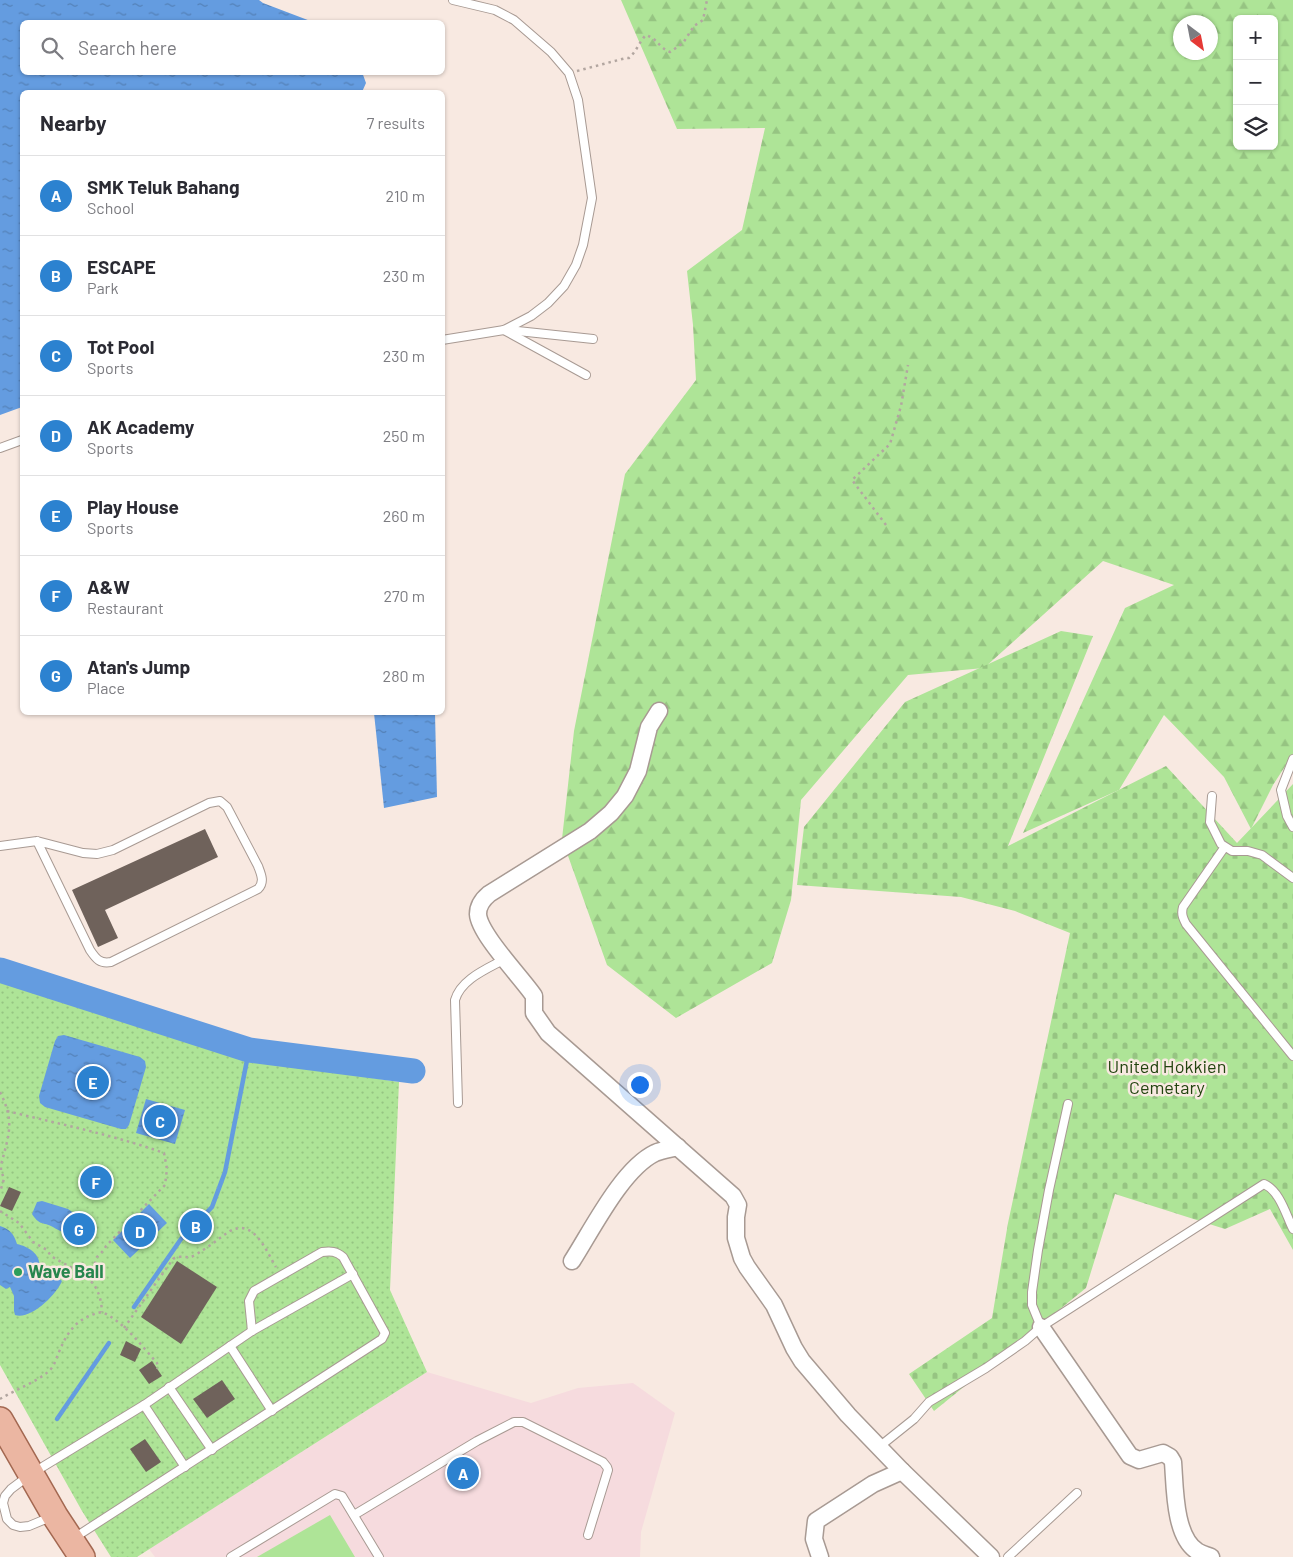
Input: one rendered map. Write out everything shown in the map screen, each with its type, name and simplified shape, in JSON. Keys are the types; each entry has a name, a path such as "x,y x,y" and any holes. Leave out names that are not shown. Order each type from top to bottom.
{"main road":[{"path":"0,1420 76,1549"}],"street":[{"path":"659,711 649,726 638,771 625,796 611,813 590,831 484,899 478,912 479,920 505,959 534,996 534,1013 548,1033 736,1199 738,1205 736,1238 739,1250 747,1268 774,1305 802,1361 848,1414 902,1471 991,1557"},
{"path":"572,1261 622,1183 632,1171 655,1153 678,1147"},
{"path":"1041,1327 1130,1456 1140,1460 1163,1452 1170,1457 1173,1462 1182,1531 1192,1548 1211,1557"},
{"path":"820,1557 814,1539 816,1521 872,1484 902,1471"}],"lane":[{"path":"453,0 495,10 514,20 551,52 569,73 578,100 592,198 583,245 576,265 564,286 548,303 531,316 504,330"},
{"path":"504,330 586,374"},
{"path":"445,340 504,330 593,339"},
{"path":"0,448 20,441"},
{"path":"1293,759 1281,790 1287,816 1293,827"},
{"path":"1212,796 1210,822 1224,848 1232,851 1248,851 1262,855 1293,878"},
{"path":"0,846 37,841 83,853 97,854 114,850 209,803 220,801 228,807 258,866 262,884 258,889 120,958 111,962 102,962 90,950 37,841"},
{"path":"1224,848 1184,907 1182,917 1293,1056"},
{"path":"458,1103 454,1000 464,984 505,959"},
{"path":"1041,1327 1032,1305 1032,1292 1049,1190 1068,1104"},
{"path":"879,1447 914,1419 931,1400 986,1368 1025,1341 1041,1327 1264,1184 1276,1193 1293,1229"},
{"path":"76,1549 185,1466 272,1411 384,1336 385,1331 343,1257 338,1252 332,1251 322,1252 254,1291 249,1301 252,1331"},
{"path":"55,1516 29,1526 20,1527 13,1525 7,1519 2,1503 5,1496 31,1474 144,1405 252,1331 353,1274"},
{"path":"230,1346 272,1411"},
{"path":"169,1387 212,1450"},
{"path":"144,1405 185,1466"},
{"path":"354,1515 477,1441 510,1424 519,1422 546,1433 603,1462 607,1467 608,1470 588,1535"},
{"path":"1008,1557 1077,1493"},
{"path":"231,1557 335,1494 342,1496 379,1557"}],"path":[{"path":"569,73 629,58 637,51 641,40 646,35 656,39 661,48 670,52 682,43 694,26 703,20 707,0"},
{"path":"886,525 852,480 890,444 901,406 908,365"},
{"path":"0,1092 8,1111 10,1126 10,1132 0,1164 4,1179 0,1192"},
{"path":"8,1111 128,1140 164,1153 167,1169 165,1185 97,1257 90,1278"},
{"path":"0,1211 19,1223 33,1242 47,1250 51,1256 90,1278 102,1302 102,1312"},
{"path":"124,1328 172,1259 176,1257 191,1257 232,1230 243,1229 253,1232 260,1239 281,1275"},
{"path":"0,1399 49,1371 55,1363 63,1343 75,1325 85,1316 102,1312 109,1315 138,1341 157,1363 157,1369"}],"shaded area":[{"path":"427,1372 531,1403 578,1388 633,1383 675,1413 641,1532 640,1557 155,1557 149,1549"}],"green space":[{"path":"621,0 1293,0 1293,754 1273,785 1251,829 1224,777 1164,715 1119,790 1023,833 1125,608 1174,585 1103,561 984,668 908,675 801,800 791,900 772,963 676,1018 607,965 562,839 574,731 625,474 696,380 693,325 687,271 742,230 765,128 677,129"},
{"name":"United Hokkien Cemetary","path":"1061,631 1093,636 1008,846 1166,766 1237,843 1293,784 1293,1250 1270,1209 1225,1229 1115,1194 1086,1288 934,1411 909,1374 992,1318 1008,1223 1070,933 1015,911 961,897 797,885 804,827 905,702"},
{"path":"0,980 234,1057 399,1082 390,1290 427,1372 137,1557 111,1557 82,1511 0,1365"},
{"path":"330,1515 355,1557 257,1557"}],"water":[{"path":"0,0 259,0 308,20 20,20 20,75 363,75 366,83 363,90 20,90 20,408 0,415"},
{"path":"374,715 435,715 437,797 384,808"},
{"path":"64,1035 140,1057 145,1061 146,1067 129,1125 126,1129 45,1107 40,1103 39,1096 55,1041 58,1036"},
{"path":"146,1099 185,1110 175,1144 136,1133"},
{"path":"42,1201 68,1209 78,1216 80,1221 77,1232 73,1234 65,1233 37,1220 32,1214 37,1202"},
{"path":"149,1204 167,1223 130,1258 113,1240"},
{"name":"Wave Ball","path":"0,1226 11,1232 17,1244 32,1250 39,1262 37,1272 55,1275 62,1281 49,1299 42,1305 21,1316 15,1315 14,1296 10,1287 6,1289 0,1285"}],"building":[{"path":"205,829 218,857 105,910 118,938 98,947 72,890"},
{"path":"9,1187 21,1192 12,1211 0,1206"},
{"path":"177,1261 217,1287 181,1344 141,1317"},
{"path":"126,1341 141,1349 135,1362 120,1355"},
{"path":"152,1361 162,1376 149,1384 139,1370"},
{"path":"222,1380 235,1399 207,1418 193,1399"},
{"path":"145,1439 161,1462 146,1472 130,1449"}],"waterway":[{"path":"0,970 249,1050 413,1071"},
{"path":"134,1307 181,1239 212,1207 225,1172 249,1050"},
{"path":"57,1419 109,1343"}],"place":[{"name":"Play House","path":"93,1082"},
{"name":"Tot Pool","path":"160,1121"},
{"name":"A&W","path":"96,1182"},
{"name":"ESCAPE","path":"196,1226"},
{"name":"Atan's Jump","path":"79,1229"},
{"name":"AK Academy","path":"140,1231"},
{"name":"Wave Ball","path":"18,1272"},
{"name":"SMK Teluk Bahang","path":"463,1473"}]}
